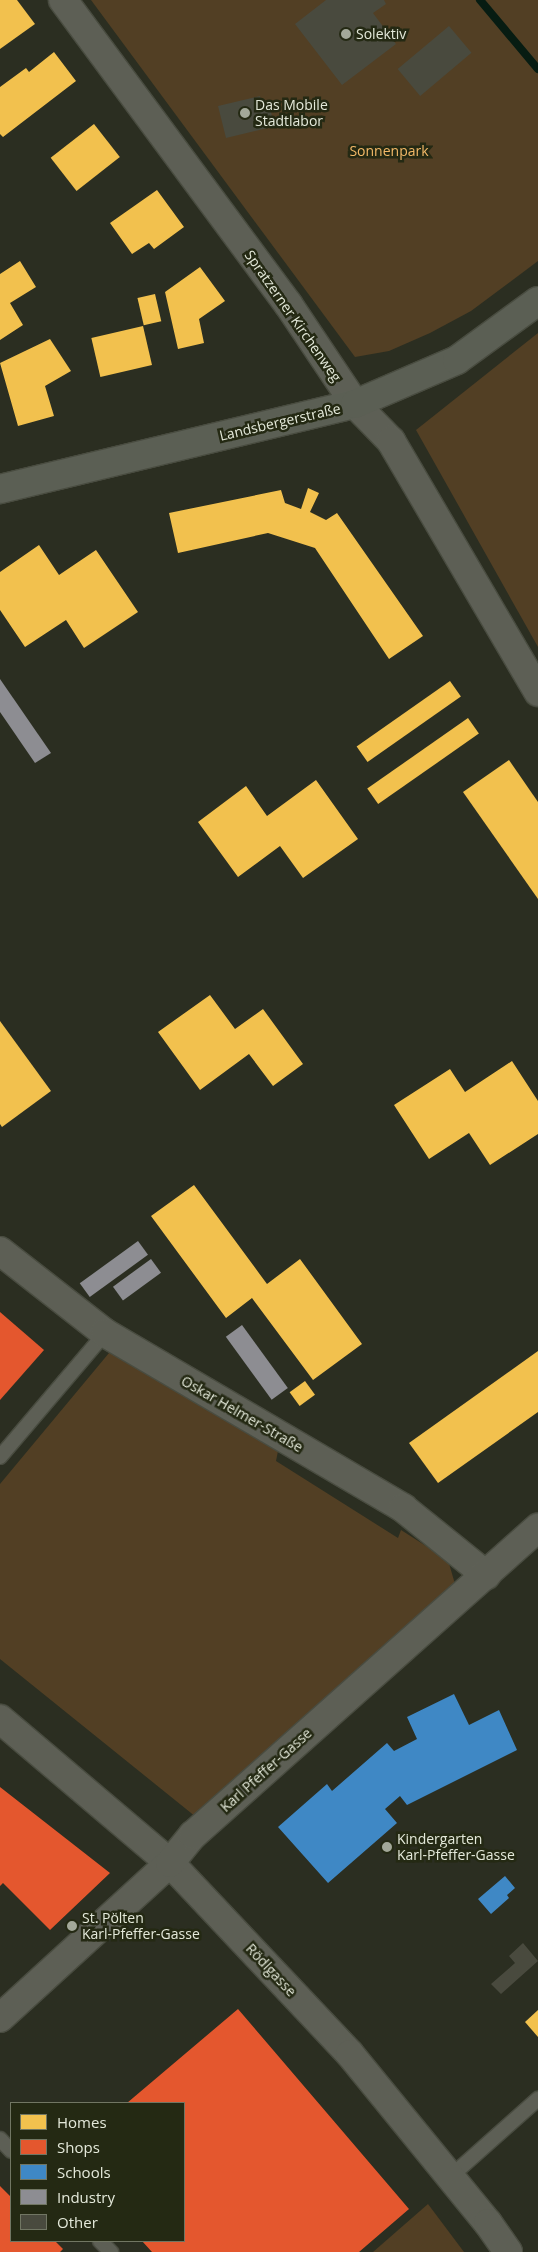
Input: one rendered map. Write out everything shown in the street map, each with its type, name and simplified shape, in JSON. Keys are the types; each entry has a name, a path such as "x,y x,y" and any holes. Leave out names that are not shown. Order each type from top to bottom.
{"street":[{"name":"Spratzerner Kirchenweg","path":"63,0 288,304 355,404 391,441 538,692"},
{"name":"Landsbergerstraße","path":"0,487 355,404 457,360 538,301"},
{"name":"Oskar Helmer-Straße","path":"0,1251 105,1333 403,1508 486,1575"},
{"name":"Karl Pfeffer-Gasse","path":"0,2018 170,1863 193,1835 538,1528"},
{"name":"Rödlgasse","path":"0,1720 170,1863 350,2054 508,2252"}],"lane":[{"path":"0,1457 105,1333"},
{"path":"450,2178 538,2099"},
{"path":"0,2139 10,2150"},
{"path":"101,2242 111,2252"}],"green space":[{"name":"Sonnenpark","path":"91,0 538,0 538,261 471,311 430,333 389,351 355,357"},
{"path":"538,333 538,647 416,430"},
{"path":"114,1347 278,1451 276,1461 398,1538 401,1530 448,1560 455,1584 196,1817 0,1659 0,1484"},
{"path":"428,2204 464,2252 373,2252"}],"building: Homes":[{"path":"0,0 17,0 35,24 0,49"},
{"path":"54,52 76,81 3,137 0,134 0,87 26,68 29,72"},
{"path":"94,124 120,157 77,191 51,158"},
{"path":"157,190 184,227 154,249 149,243 132,254 110,223"},
{"path":"20,261 36,287 10,303 23,325 0,340 0,274"},
{"path":"200,267 225,301 199,319 204,343 178,349 165,292"},
{"path":"155,294 161,321 144,325 137,298"},
{"path":"143,326 152,365 100,377 91,338"},
{"path":"50,339 71,371 45,386 54,416 18,426 0,363"},
{"path":"308,488 319,493 310,512 326,520 337,513 423,636 389,659 315,548 268,533 178,553 169,513 281,490 285,503 301,509"},
{"path":"39,545 59,575 96,550 138,612 84,648 66,620 25,647 0,610 0,572"},
{"path":"450,681 461,697 368,762 357,746"},
{"path":"468,718 479,734 378,804 367,789"},
{"path":"509,760 538,802 538,899 463,792"},
{"path":"316,780 358,839 303,878 280,846 238,877 198,822 246,786 267,816"},
{"path":"210,995 235,1029 263,1009 303,1064 273,1086 249,1054 200,1090 158,1032"},
{"path":"0,1021 51,1091 2,1127 0,1124"},
{"path":"512,1061 538,1101 538,1134 490,1165 469,1133 429,1159 394,1105 450,1069 465,1092"},
{"path":"194,1185 267,1284 300,1259 362,1344 313,1380 252,1298 226,1318 151,1216"},
{"path":"538,1351 538,1412 438,1483 409,1443"},
{"path":"305,1381 315,1395 300,1406 290,1392"},
{"path":"538,2010 538,2037 525,2022"}],"building: Shops":[{"path":"0,1312 44,1350 0,1400"},
{"path":"0,1787 110,1873 50,1930 3,1883 0,1886"},
{"path":"238,2009 409,2209 359,2252 152,2252 143,2242 185,2242 185,2102 128,2102"},
{"path":"0,2186 10,2196 10,2242 56,2242 63,2249 60,2252 0,2252"}],"building: Schools":[{"path":"454,1694 469,1725 499,1710 517,1750 407,1805 400,1796 385,1809 397,1823 328,1883 278,1827 327,1784 332,1791 387,1743 394,1751 417,1739 407,1717"},
{"path":"505,1876 515,1888 507,1895 509,1898 491,1914 478,1899"}],"building: Industry":[{"path":"0,679 51,753 35,763 0,712"},
{"path":"138,1241 148,1255 90,1297 80,1283"},
{"path":"151,1259 161,1273 123,1300 113,1287"},
{"path":"242,1325 288,1388 272,1400 226,1337"}],"building: Other":[{"name":"Solektiv","path":"326,0 384,0 386,4 373,13 396,44 342,85 295,24"},
{"path":"449,26 471,53 420,96 398,69"},
{"name":"Das Mobile Stadtlabor","path":"260,96 262,105 269,104 273,120 266,121 268,128 226,138 218,106"},
{"path":"523,1943 538,1961 501,1994 491,1984 515,1963 509,1956"}],"waterway":[{"path":"480,0 538,69"}],"place":[{"name":"Solektiv","path":"346,34"},
{"name":"Das Mobile Stadtlabor","path":"245,113"},
{"name":"Kindergarten Karl-Pfeffer-Gasse","path":"387,1847"},
{"name":"St. Pölten Karl-Pfeffer-Gasse","path":"72,1926"}]}
